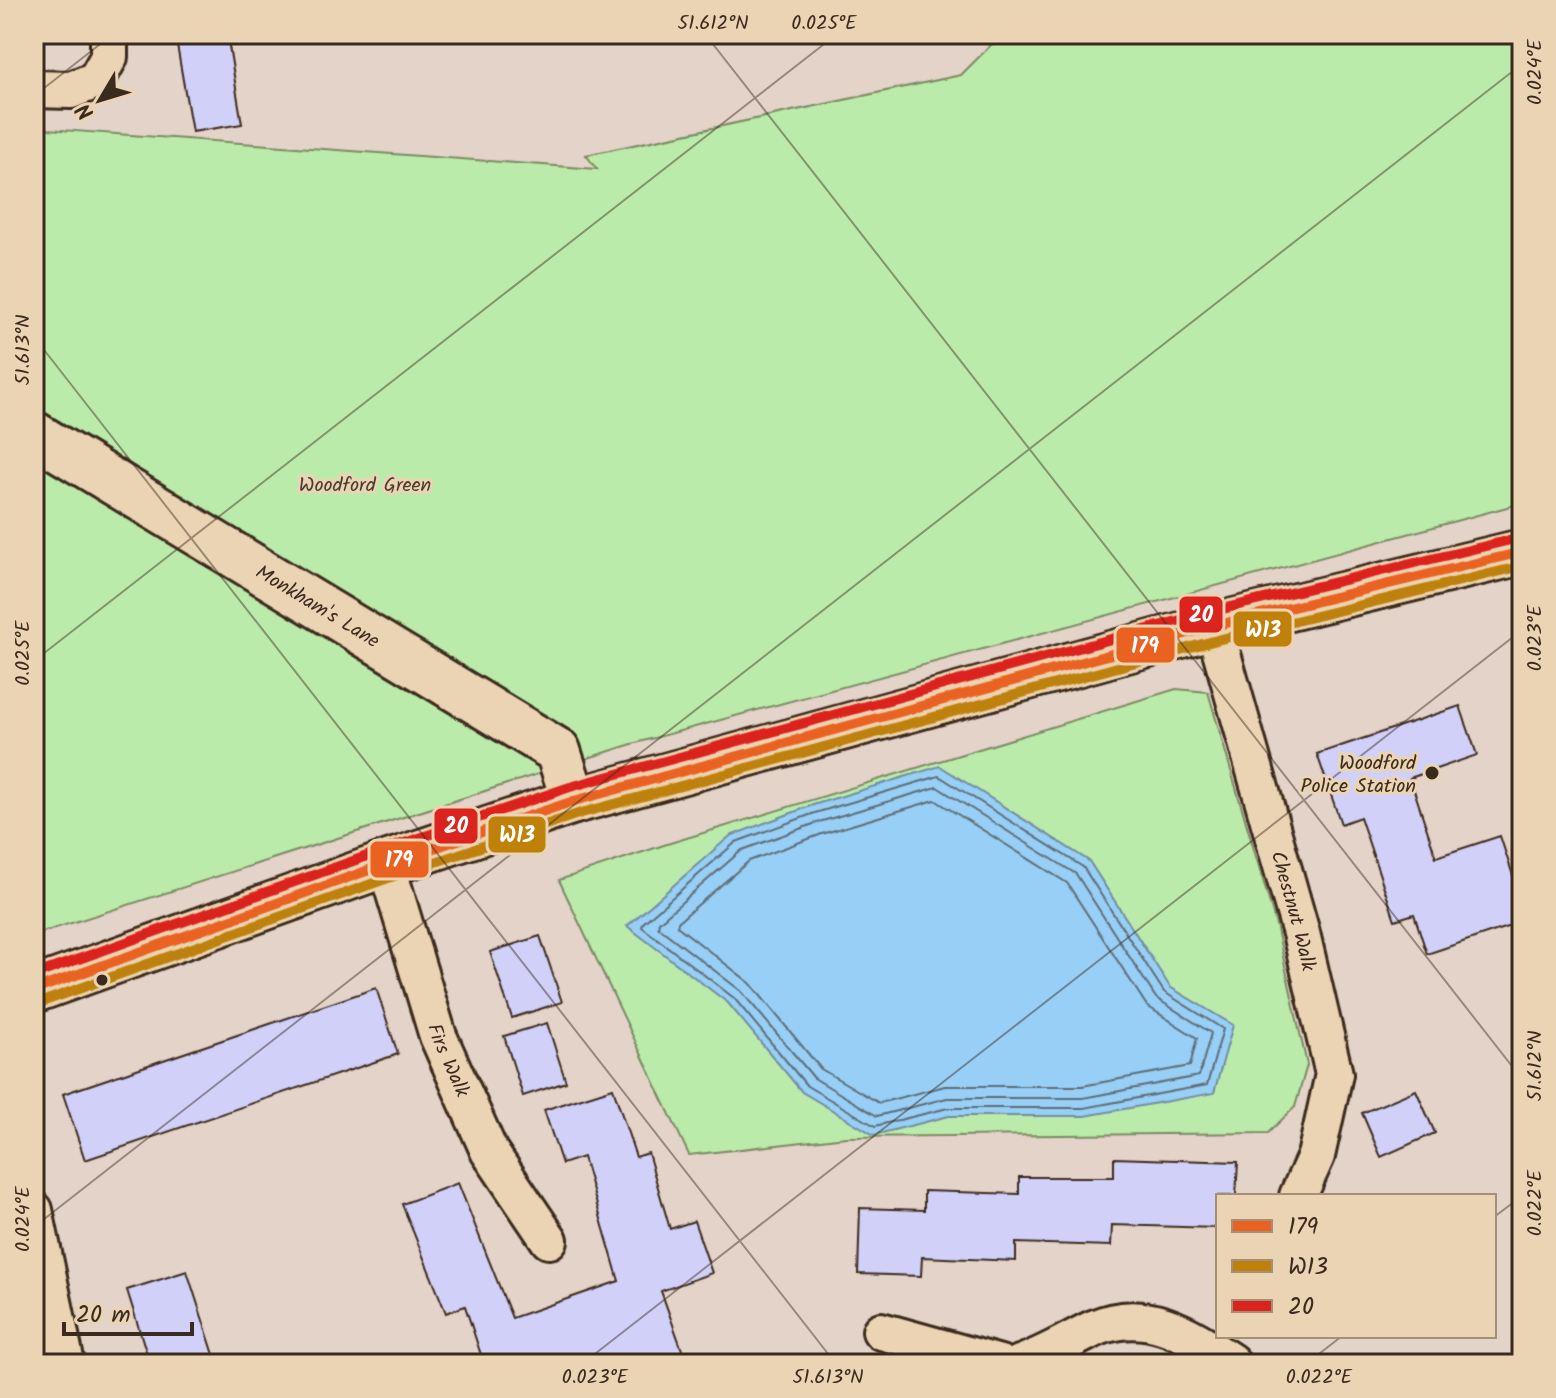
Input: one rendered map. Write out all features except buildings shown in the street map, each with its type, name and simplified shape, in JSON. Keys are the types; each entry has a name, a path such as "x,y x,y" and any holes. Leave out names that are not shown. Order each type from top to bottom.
{"main road":[{"path":"34,990 386,864 574,801 1214,626 1522,552"}],"street":[{"path":"34,89 71,90 96,80 109,57 109,34"},
{"name":"Monkham's Lane","path":"34,434 558,751 574,801"},
{"name":"Chestnut Walk","path":"1214,626 1301,933 1334,1074 1316,1156 1299,1194"},
{"name":"Firs Walk","path":"386,864 438,1036 489,1151 549,1240"},
{"path":"34,1210 66,1364"},
{"path":"1020,1364 1047,1355 1095,1327 1142,1318 1234,1354"},
{"path":"881,1331 1000,1364"}],"green space":[{"name":"Woodford Green","path":"1002,34 1522,34 1522,503 632,744 34,935 34,128 597,169 586,155 961,75"},
{"path":"1176,689 1208,692 1276,925 1307,1065 1295,1107 1268,1133 846,1137 689,1155 559,880 667,844"}],"water":[{"path":"940,766 1089,861 1170,987 1233,1025 1214,1093 1085,1116 949,1116 874,1135 802,1092 728,1003 627,926 730,836 813,805"}],"transit line":[{"name":"20","path":"34,975 570,787 1210,612 1519,538"},
{"name":"179","path":"34,990 386,864 574,801 1214,626 1522,552"},
{"name":"W13","path":"39,1003 391,877 578,814 1217,640 1522,566"}],"place":[{"name":"Woodford Police Station","path":"1432,773"}]}
